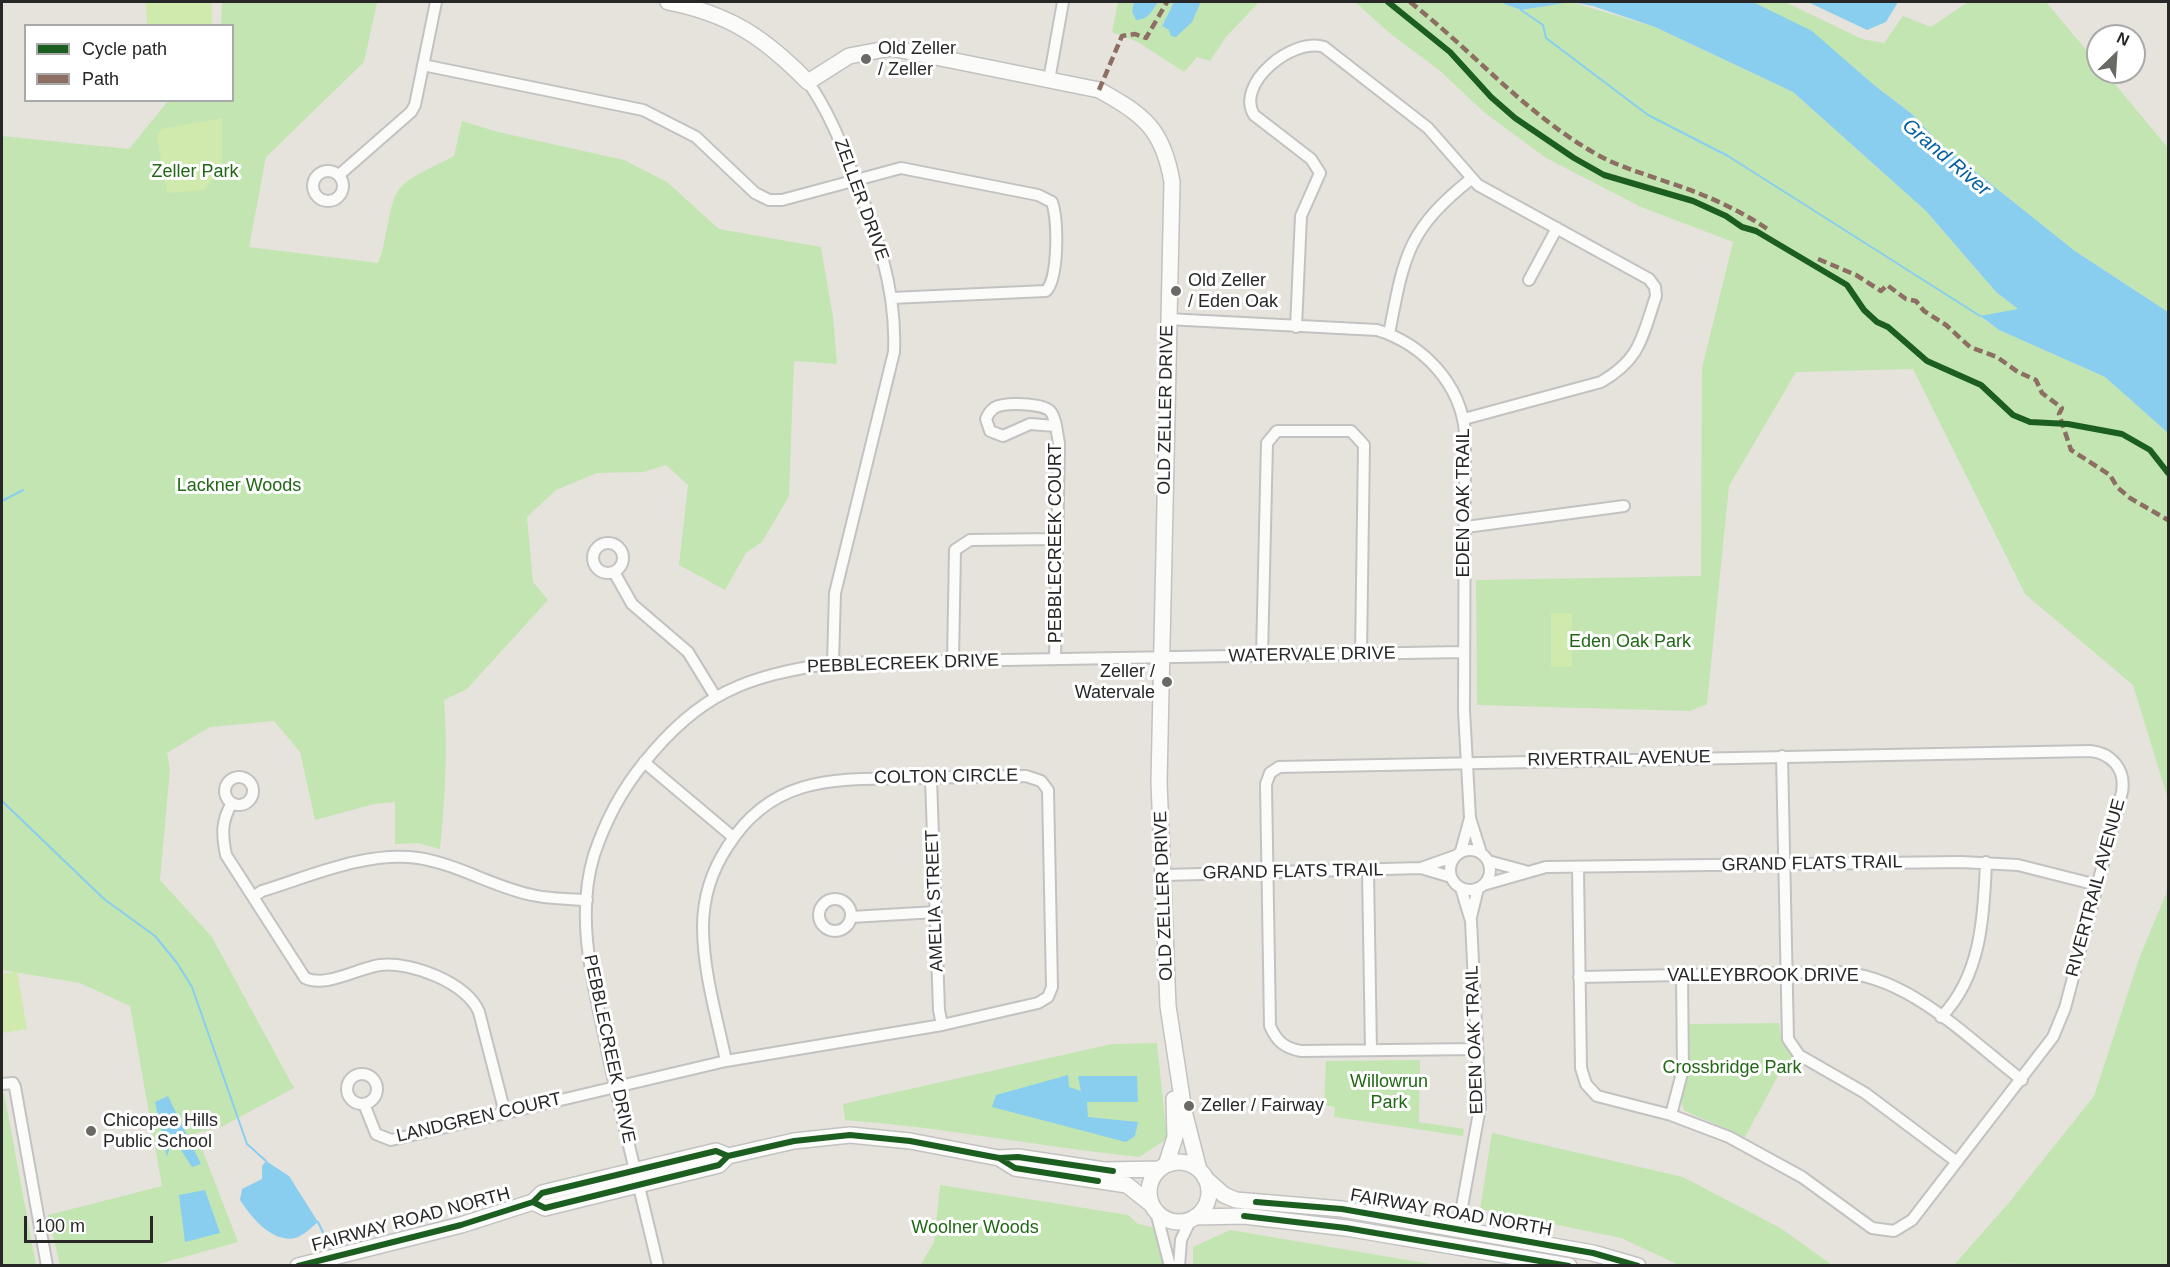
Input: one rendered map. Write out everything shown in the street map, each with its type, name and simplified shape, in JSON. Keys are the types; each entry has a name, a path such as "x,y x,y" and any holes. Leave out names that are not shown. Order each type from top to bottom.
{"main road":[{"name":"ZELLER DRIVE","path":"669,2 710,11 741,25 781,54 808,82"},
{"name":"OLD ZELLER DRIVE","path":"808,82 849,56 891,48 1099,90 1125,104 1148,123 1167,154 1172,182 1167,319 1160,782 1168,1006 1188,1128 1202,1174"},
{"name":"OLD ZELLER DRIVE","path":"1163,1167 1175,1137 1171,1072 1172,1030"},
{"name":"FAIRWAY ROAD NORTH","path":"298,1266 414,1238 532,1202 545,1208 638,1178 719,1165 728,1156 794,1141 850,1135 910,1140 999,1158 1018,1157 1113,1171 1163,1167"},
{"name":"FAIRWAY ROAD NORTH","path":"999,1158 1015,1168 1126,1185 1154,1208"},
{"path":"1188,1163 1202,1174 1208,1198 1204,1209 1193,1218 1173,1221 1154,1208 1150,1182 1163,1167 1188,1163"},
{"name":"FAIRWAY ROAD NORTH","path":"1202,1174 1224,1195 1236,1200 1342,1209 1593,1253 1638,1266"},
{"name":"FAIRWAY ROAD NORTH","path":"1193,1218 1244,1216 1346,1228 1569,1266"}],"street":[{"path":"339,175 411,112 415,105 436,2"},
{"path":"1049,80 1063,2"},
{"path":"1296,327 1301,216 1320,173 1311,159 1261,122 1250,108 1250,99 1259,80 1281,56 1304,45 1314,44 1324,47 1428,128 1471,179 1649,279 1655,287 1656,296 1634,357 1621,371 1601,382 1464,419"},
{"path":"423,65 643,110 696,137 755,193 769,200 782,200 893,169 911,170 1038,195 1052,202 1056,213 1054,279 1046,291 891,298"},
{"name":"ZELLER DRIVE","path":"808,82 830,116 878,237 891,298 894,352 835,592 833,663"},
{"path":"1389,334 1406,257 1413,239 1436,208 1471,179"},
{"path":"1529,280 1557,228"},
{"name":"EDEN OAK TRAIL","path":"1167,319 1377,330 1389,334 1422,353 1447,381 1464,419 1466,527 1462,652 1466,761 1470,818 1485,857"},
{"name":"PEBBLECREEK COURT","path":"1055,426 1030,424 1003,436 990,431 986,423 989,412 995,408 1029,405 1045,407 1051,412 1055,426 1059,443 1055,659"},
{"path":"1262,656 1267,443 1277,431 1288,429 1351,430 1364,445 1361,654"},
{"path":"1466,527 1624,506"},
{"path":"953,660 953,559 961,543 970,540 1056,539"},
{"path":"614,572 632,603 681,644 715,696"},
{"name":"WATERVALE DRIVE","path":"1161,658 1462,652"},
{"name":"PEBBLECREEK DRIVE","path":"658,1266 614,1086 590,970 586,929 587,900 594,857 610,814 627,783 644,762 676,725 715,696 760,677 833,663 1161,658"},
{"name":"RIVERTRAIL AVENUE","path":"1268,873 1266,784 1270,773 1279,767 1466,761 2101,753 2118,766 2123,787 2061,1018 2048,1045 1909,1224 1899,1230 1882,1232 1867,1225 1819,1189 1766,1155 1710,1129 1671,1115 1602,1098 1586,1084 1581,1068 1578,868"},
{"path":"1782,756 1786,1034 1795,1051 1874,1099 1957,1162"},
{"path":"644,762 734,837"},
{"name":"COLTON CIRCLE","path":"614,1086 726,1061 942,1025 1038,1003 1048,997 1052,987 1048,789 1041,781 1026,776 830,779 804,786 775,798 753,815 734,837 711,878 704,908 705,949 726,1061"},
{"name":"AMELIA STREET","path":"931,778 939,1010 942,1025"},
{"path":"232,803 224,816 222,836 230,861 305,978 312,981 368,967 393,964 456,984 468,993 479,1012 505,1113"},
{"name":"EDEN OAK TRAIL","path":"1458,854 1470,818"},
{"path":"1468,849 1485,857 1490,874 1481,887 1461,888 1451,877 1450,866 1458,854 1468,849"},
{"name":"GRAND FLATS TRAIL","path":"1165,875 1421,868 1458,854"},
{"path":"253,897 262,891 353,864 391,857 417,858 444,865 532,896 587,900"},
{"name":"GRAND FLATS TRAIL","path":"1485,857 1525,871"},
{"path":"1941,1017 1957,997 1971,967 1983,920 1986,862"},
{"name":"GRAND FLATS TRAIL","path":"1481,887 1525,871 1546,867 1986,862 2031,867 2097,885"},
{"name":"GRAND FLATS TRAIL","path":"1421,868 1451,877"},
{"path":"1368,871 1371,1050"},
{"path":"1268,873 1270,1026 1274,1036 1281,1044 1301,1052 1478,1049"},
{"name":"EDEN OAK TRAIL","path":"1470,921 1481,887"},
{"name":"EDEN OAK TRAIL","path":"1458,1229 1480,1107 1470,921 1461,888"},
{"path":"851,917 936,912"},
{"name":"VALLEYBROOK DRIVE","path":"1580,977 1785,973 1849,973 1870,976 1910,993 2022,1080"},
{"path":"1671,1115 1683,1069 1682,975"},
{"path":"2,1084 13,1083 15,1087 47,1266"},
{"name":"LANDGREN COURT","path":"364,1104 376,1134 391,1140 614,1086"},
{"path":"1154,1208 1170,1266"},
{"path":"1179,1266 1181,1240 1193,1218"}],"green space":[{"path":"146,2 212,2 212,24 147,24"},
{"name":"Lackner Woods","path":"222,2 377,3 364,62 266,157 249,247 378,263 392,205 398,191 416,176 454,156 462,121 498,132 624,160 667,182 719,229 821,247 833,317 837,364 794,361 789,496 762,542 746,553 725,590 679,565 688,485 666,465 644,472 597,473 556,490 527,517 533,582 548,600 467,689 444,700 446,737 440,849 418,843 395,844 395,802 374,804 315,820 300,752 274,721 210,727 167,753 170,769 160,880 212,937 294,1088 221,1127 196,1133 238,1242 155,1265 60,1265 48,1215 162,1186 130,1006 80,983 2,970 2,136 129,149 167,102 234,102 234,24 221,24"},
{"path":"1118,2 1134,2 1132,11 1151,12 1158,2 1174,2 1162,26 1196,14 1199,2 1259,2 1226,37 1210,61 1197,57 1184,72 1138,42 1112,32"},
{"name":"Eden Oak Park","path":"1355,2 1499,2 1521,10 1571,2 1655,27 1793,92 1926,211 1996,292 2019,310 1980,317 1999,330 2105,377 2168,433 2168,799 2133,685 2025,594 1913,369 1796,372 1729,486 1707,704 1690,711 1477,705 1476,580 1701,576 1702,368 1733,242 1641,207 1546,158 1485,113 1439,70 1392,35"},
{"path":"1753,2 1785,2 1862,39 1884,43 1903,16 1931,27 1968,2 2046,2 2086,50 2086,84 2115,84 2168,148 2168,312 2075,251 1937,141 1912,114 1812,32"},
{"name":"Zeller Park","path":"222,118 222,166 204,190 167,193 157,137 161,129"},
{"path":"1551,613 1572,613 1572,667 1551,667"},
{"path":"2168,889 2168,1265 1953,1266 2007,1205 2094,1096 2139,959"},
{"path":"17,971 27,1029 2,1033 2,974"},
{"name":"Crossbridge Park","path":"1779,1023 1781,1037 1793,1057 1780,1072 1745,1137 1685,1111 1680,1101 1688,1072 1689,1024"},
{"path":"1157,1043 1167,1139 1139,1157 919,1127 845,1120 843,1104 1112,1044"},
{"name":"Willowrun Park","path":"1420,1060 1419,1122 1464,1129 1463,1136 1334,1117 1335,1107 1324,1105 1326,1061"},
{"path":"4,1093 36,1265 2,1265 2,1094"},
{"path":"1492,1133 1683,1177 1782,1229 1832,1265 1679,1265 1621,1238 1480,1209"},
{"name":"Woolner Woods","path":"940,1185 1128,1215 1138,1224 1157,1228 1169,1265 920,1266 934,1242"},
{"path":"1230,1230 1437,1265 1193,1265 1193,1247"}],"water":[{"path":"1134,2 1158,2 1147,17 1136,20 1132,11"},
{"path":"1174,2 1199,2 1200,4 1192,22 1176,37 1171,36 1169,30 1162,26"},
{"path":"1499,2 1571,2 1521,10"},
{"name":"Grand River","path":"1571,2 1753,2 1812,31 1874,85 1912,114 1937,141 2075,251 2168,312 2168,433 2105,377 1999,330 1980,316 2018,309 1996,292 1926,211 1793,92 1655,27 1593,6"},
{"path":"1808,2 1898,2 1886,22 1867,30"},
{"path":"1068,1075 1069,1087 1081,1091 1078,1076 1137,1076 1138,1102 1087,1102 1088,1117 1138,1122 1135,1136 1126,1142 992,1107 996,1095"},
{"path":"168,1096 201,1164 192,1167 177,1144 170,1146 167,1157 155,1102"},
{"path":"266,1161 289,1176 318,1222 298,1237 278,1237 270,1233 256,1221 240,1200 242,1189 262,1179 262,1166"},
{"path":"205,1190 220,1233 185,1242 179,1195"}],"waterway":[{"path":"1521,10 1543,25 1546,38 1648,115 1728,156 1980,316"},
{"path":"2,501 23,490"},
{"path":"2,801 104,899 155,936 177,963 192,987 247,1144 266,1161"},
{"path":"318,1222 327,1241"}],"marked path":[{"path":"1099,90 1122,36 1135,34 1146,38 1167,2"},
{"path":"1410,2 1545,120 1596,154 1631,170 1707,197 1745,215 1769,230"},
{"path":"1818,259 1856,275 1881,291 1887,285 1906,299 1916,301 1924,311 1946,325 1970,347 1997,357 2018,372 2036,380 2042,393 2062,408 2059,414 2071,450 2110,475 2117,487 2130,498 2168,520"}],"cycle path":[{"path":"1388,2 1450,52 1491,97 1515,118 1574,158 1604,175 1693,201 1726,216 1742,227 1756,231 1847,285 1864,310 1877,322 1888,327 1927,361 1981,385 2013,415 2030,422 2068,424 2122,434 2150,450 2168,473"},
{"path":"533,1202 545,1208 719,1165 728,1156 794,1141 850,1135 910,1141 999,1158 1018,1157 1113,1171"},
{"path":"298,1266 461,1225 533,1202 542,1193 716,1151 728,1156"},
{"path":"999,1158 1015,1168 1098,1181"},
{"path":"1256,1202 1342,1209 1593,1253 1638,1266"},
{"path":"1244,1216 1346,1228 1569,1266"}],"place":[{"name":"Old Zeller / Zeller","path":"866,59"},
{"name":"Old Zeller / Eden Oak","path":"1176,291"},
{"name":"Zeller / Watervale","path":"1167,682"},
{"name":"Zeller / Fairway","path":"1189,1106"},
{"name":"Chicopee Hills Public School","path":"91,1131"}]}
